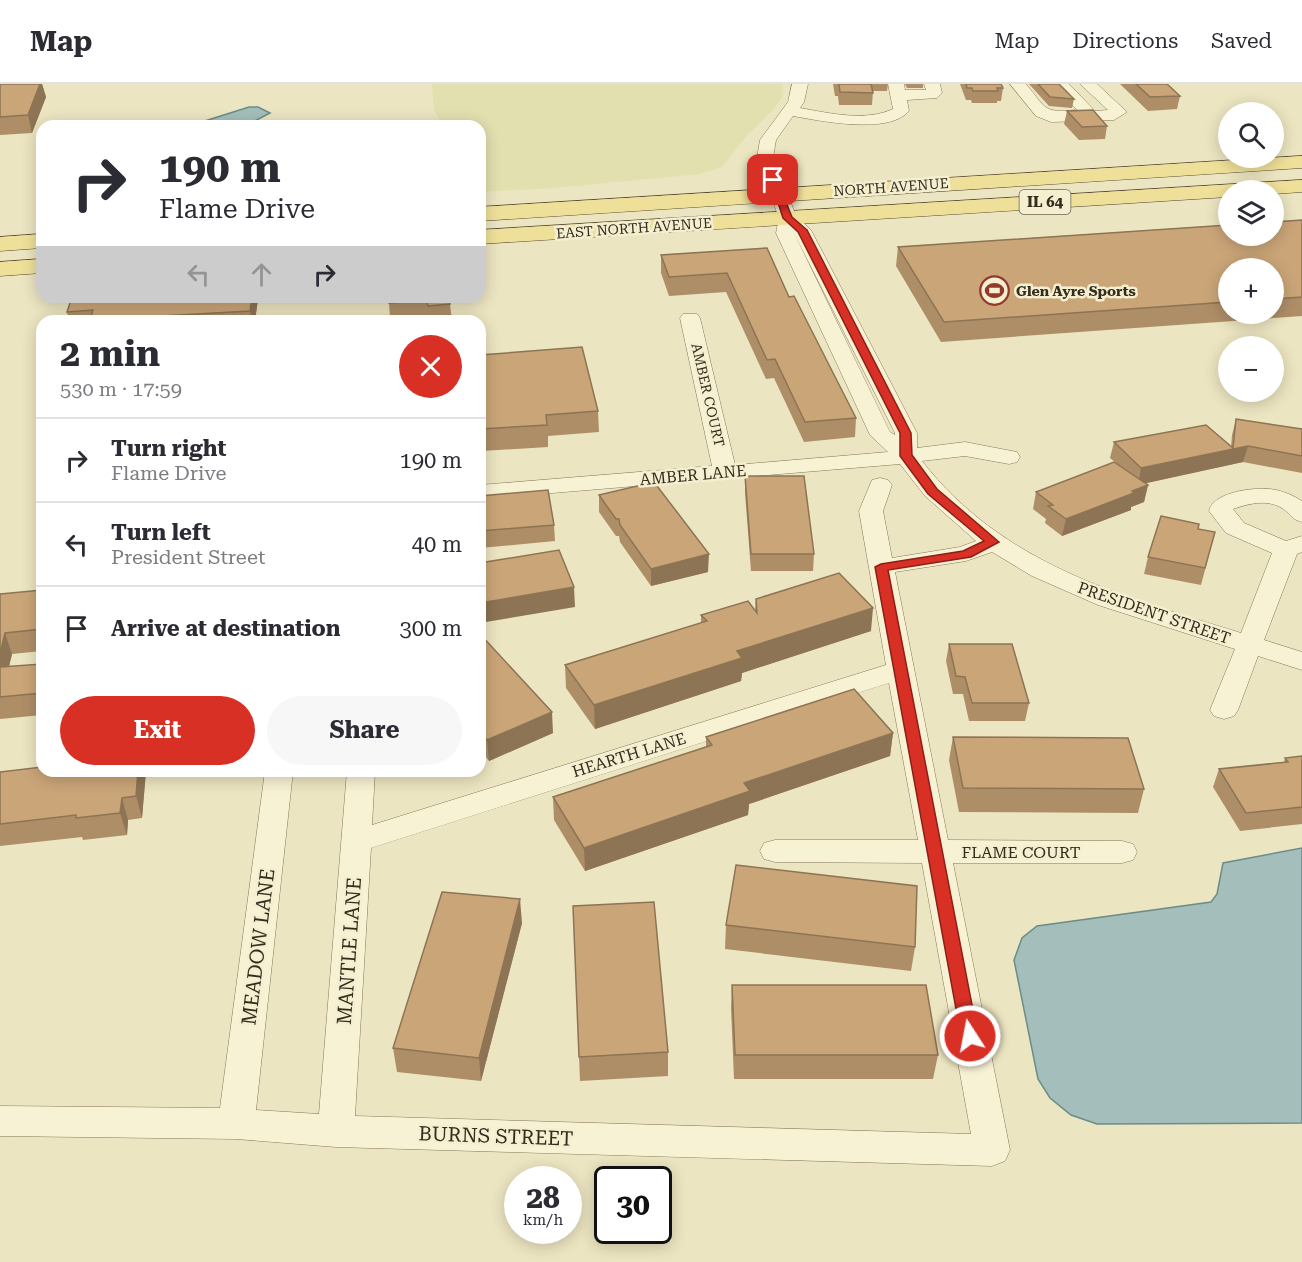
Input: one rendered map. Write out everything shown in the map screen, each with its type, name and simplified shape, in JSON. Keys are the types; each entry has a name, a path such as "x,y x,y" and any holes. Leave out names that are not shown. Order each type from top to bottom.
{"main road":[{"name":"NORTH AVENUE","path":"486,214 1302,162"},
{"name":"NORTH AVENUE","path":"788,218 1302,186"},
{"name":"EAST NORTH AVENUE","path":"486,237 788,218"},
{"path":"0,244 36,241"},
{"path":"0,269 36,266"}],"street":[{"name":"PRESIDENT STREET","path":"800,84 800,95 768,140 765,148 766,162 788,218 785,233 880,435 906,456 933,491 993,542 1041,571 1107,600 1302,661"},
{"path":"790,111 843,118 893,116 901,111 898,89 932,95 934,93 932,84"},
{"path":"1018,84 1042,113 1051,117 1114,115 1119,112 1088,84"},
{"path":"1060,84 1089,113 1087,116"},
{"name":"AMBER COURT","path":"690,318 725,472"},
{"name":"AMBER LANE","path":"486,492 965,449 1008,457"},
{"path":"879,484 871,511 934,852"},
{"path":"1224,710 1247,645 1294,546 1235,528 1221,511 1222,506 1246,496 1281,497 1295,506 1302,515"},
{"path":"881,567 966,554 993,542"},
{"name":"HEARTH LANE","path":"357,841 901,670"},
{"name":"MEADOW LANE","path":"236,1124 278,777"},
{"name":"MANTLE LANE","path":"336,1131 361,777"},
{"name":"FLAME COURT","path":"775,851 1122,852"},
{"name":"BURNS STREET","path":"0,1121 236,1124 336,1131 992,1150 934,852"}],"shaded area":[{"path":"432,84 782,84 783,96 722,167 700,174 554,188 486,192 486,120 440,120 434,110"}],"water":[{"path":"249,107 258,107 270,113 257,120 208,120"},
{"path":"1302,848 1302,1123 1097,1124 1071,1115 1050,1098 1038,1079 1014,960 1022,938 1037,926 1211,902 1217,894 1223,863"}],"building":[{"path":"0,84 40,84 28,115 0,117"},
{"path":"839,84 871,84 873,93 840,92"},
{"path":"966,84 1001,84 1003,88 997,88 998,91 973,91 972,88 967,88"},
{"path":"1038,84 1059,84 1074,99 1050,97"},
{"path":"1136,84 1167,84 1180,96 1150,97"},
{"path":"1093,110 1107,126 1082,127 1067,111"},
{"path":"1302,220 1302,297 1284,298 1284,258 1218,258 1218,303 944,322 898,247 1218,226 1218,246 1284,246 1284,221"},
{"path":"767,248 789,297 794,296 856,418 805,422 775,359 767,360 727,273 669,277 661,255"},
{"path":"70,303 251,303 250,311 179,315 92,315 93,310 67,312"},
{"path":"427,303 450,304 428,306"},
{"path":"582,347 598,411 546,415 547,425 486,429 486,355"},
{"path":"1236,419 1302,429 1302,456 1248,446 1141,468 1114,442 1206,425 1233,448"},
{"path":"1114,462 1148,485 1132,491 1134,493 1066,519 1048,506 1053,505 1036,492"},
{"path":"745,476 804,476 814,554 751,554"},
{"path":"654,482 709,554 651,569 620,525 619,519 616,519 599,495"},
{"path":"548,490 554,525 486,531 486,495"},
{"path":"1161,516 1199,524 1198,529 1215,532 1205,568 1148,557"},
{"path":"559,550 574,587 486,602 486,562"},
{"path":"839,573 873,608 737,651 742,658 594,705 565,665 707,621 701,615 748,601 757,613 756,599"},
{"path":"36,591 36,630 5,633 0,654 0,594"},
{"path":"486,640 552,712 486,739"},
{"path":"949,644 1012,644 1029,703 972,703 965,677 956,676"},
{"path":"36,664 36,694 0,697 0,667"},
{"path":"854,689 893,733 744,783 750,791 584,848 553,797 712,745 706,737"},
{"path":"953,737 1128,738 1144,789 963,788"},
{"path":"1302,756 1302,807 1246,813 1219,769 1288,762 1285,758"},
{"path":"36,768 36,777 138,777 136,796 122,798 120,813 76,818 76,815 0,824 0,772"},
{"path":"736,865 917,886 915,947 726,925"},
{"path":"442,892 520,899 479,1058 393,1048"},
{"path":"654,902 668,1052 579,1057 573,906"},
{"path":"732,985 926,985 938,1055 735,1055"}],"place":[{"name":"Glen Ayre Sports","path":"995,291"}],"route":[{"path":"773,180 788,218 802,230 818,259 906,433 906,456 933,491 964,520 993,542 966,554 881,567 970,1036"}]}
